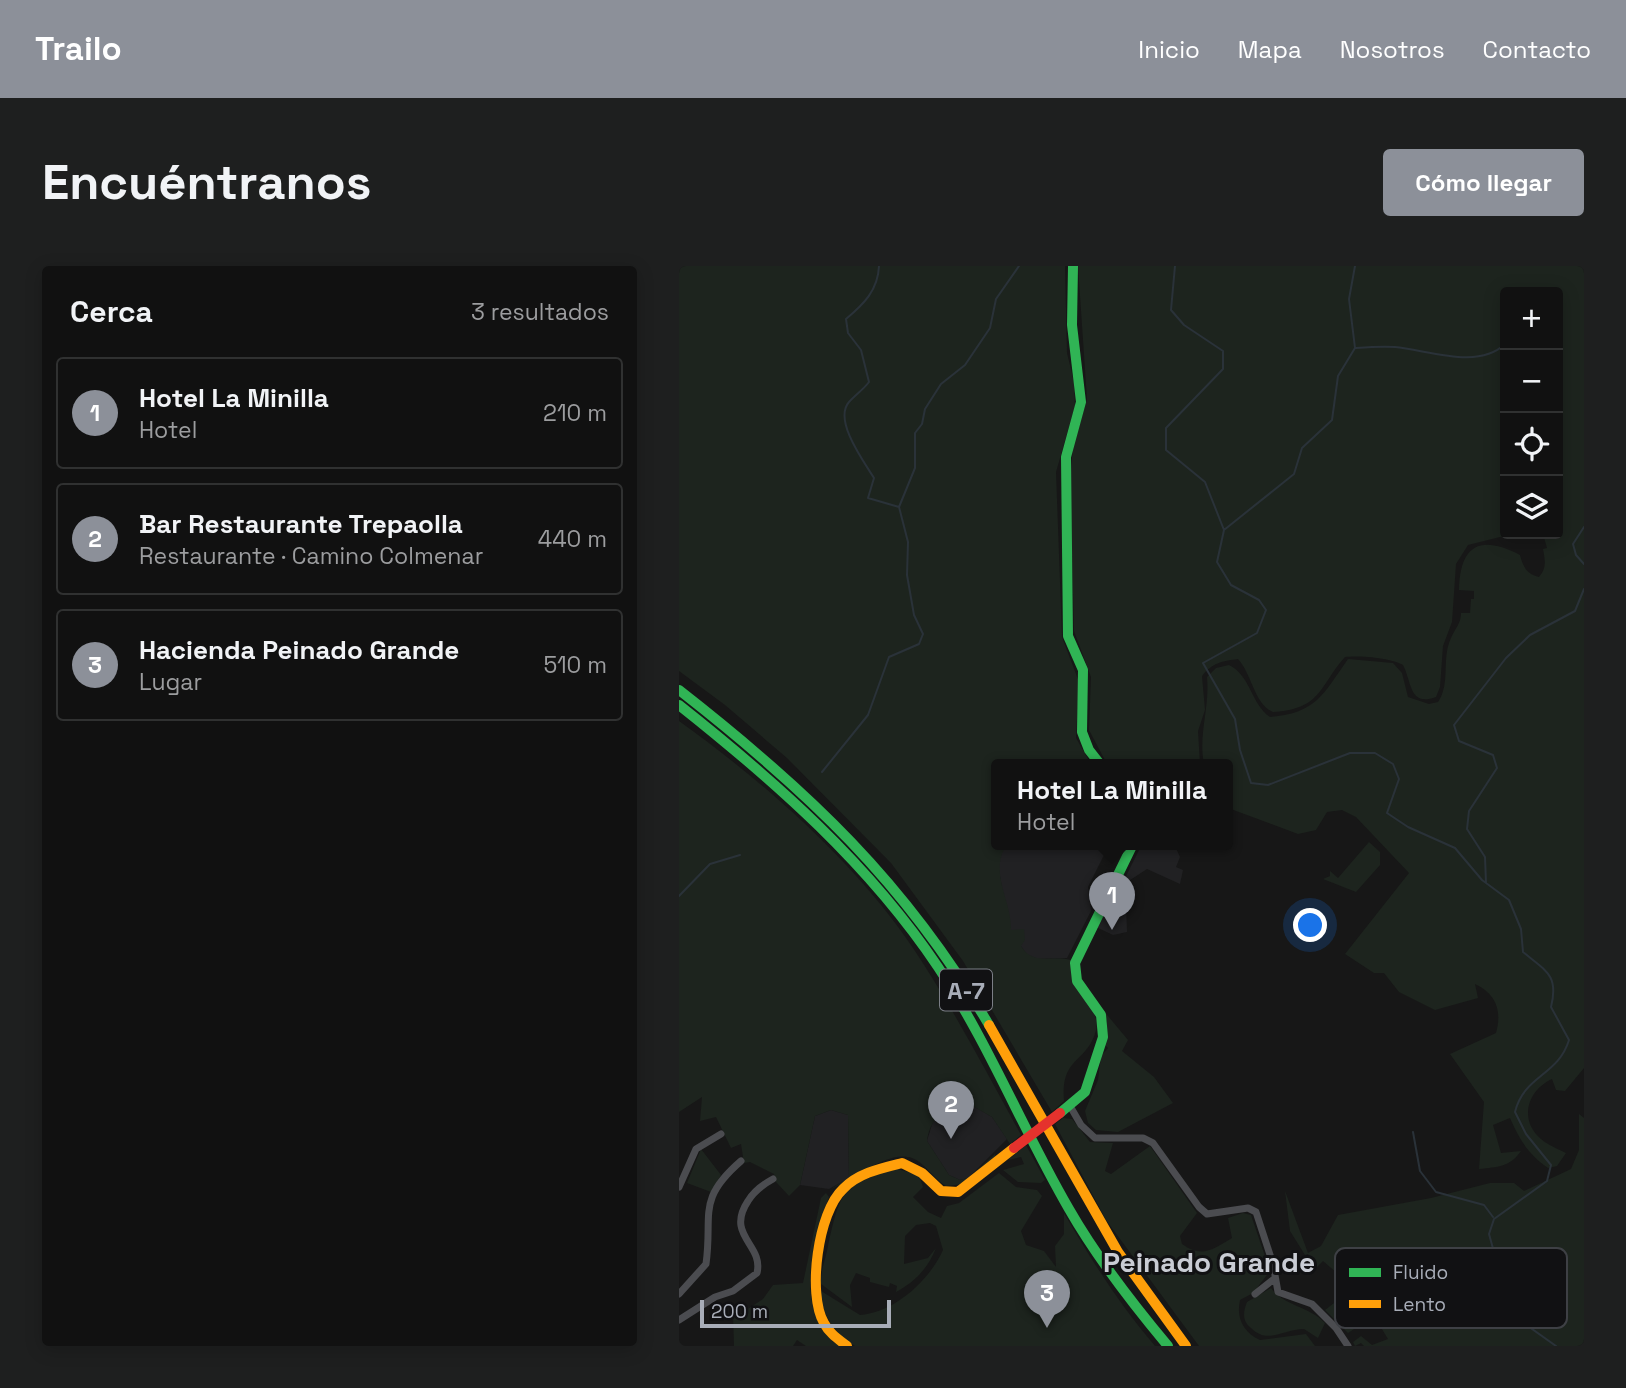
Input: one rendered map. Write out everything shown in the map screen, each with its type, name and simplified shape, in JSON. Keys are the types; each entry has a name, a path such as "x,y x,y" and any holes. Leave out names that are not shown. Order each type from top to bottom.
{"main road":[{"path":"1073,266 1072,325 1081,402 1066,457 1068,636 1083,670 1082,732 1089,750 1096,759"},
{"name":"A-7","path":"679,690 740,736 815,800 850,835 905,900 943,951 976,1006 1084,1200 1151,1304 1186,1346"},
{"name":"A-7","path":"679,705 779,785 843,846 897,910 975,1028 1069,1210 1139,1312 1168,1346"},
{"path":"847,1346 829,1333 820,1318 815,1295 816,1265 835,1197 857,1179 902,1163 922,1174 941,1191 958,1192 1085,1092 1103,1037 1103,1026 1096,1006 1077,981 1075,963 1130,850"}],"street":[{"path":"1070,1106 1081,1125 1095,1138 1143,1138 1153,1143 1199,1207 1207,1214 1248,1208 1255,1212 1273,1264 1278,1292 1312,1304 1335,1327"},
{"path":"679,1187 696,1149 722,1135"},
{"path":"679,1294 706,1264 707,1210 727,1173 741,1161"},
{"path":"679,1320 715,1297 733,1291 757,1273 757,1257 743,1236 739,1222 742,1210 753,1193 773,1179"},
{"path":"1255,1294 1274,1279"},
{"path":"1336,1328 1348,1346"}],"shaded area":[{"path":"679,266 1065,266 1067,353 1074,382 1075,406 1056,472 1062,637 1079,682 1076,738 1088,759 991,759 991,850 1004,850 1000,876 1011,930 1024,929 1025,940 1021,946 1031,956 1071,960 1075,980 1094,1013 1096,1022 1092,1041 1070,1067 1066,1076 1064,1101 1052,1112 963,961 891,863 787,758 725,705 679,671"},
{"path":"1078,266 1584,266 1584,1068 1565,1091 1556,1090 1552,1079 1544,1084 1532,1098 1528,1114 1534,1131 1541,1139 1566,1153 1557,1166 1548,1168 1530,1152 1510,1118 1493,1125 1501,1153 1521,1151 1508,1163 1479,1169 1484,1102 1450,1054 1496,1033 1498,1011 1488,993 1475,984 1478,998 1435,1010 1399,992 1384,973 1374,973 1345,954 1409,873 1356,817 1342,810 1327,812 1316,830 1298,834 1233,810 1233,759 1204,759 1202,742 1207,699 1207,677 1216,668 1229,665 1242,676 1259,705 1270,717 1286,715 1309,706 1325,692 1348,659 1393,663 1402,673 1408,697 1429,704 1438,702 1444,687 1448,646 1461,613 1470,613 1471,599 1474,599 1474,591 1459,590 1463,563 1468,554 1483,545 1494,545 1520,555 1531,574 1539,577 1542,574 1545,560 1543,549 1547,548 1544,539 1563,539 1563,287 1500,287 1500,537 1468,545 1456,564 1452,622 1443,646 1440,687 1436,697 1421,699 1416,696 1403,665 1375,658 1345,657 1310,701 1289,710 1273,712 1257,696 1238,659 1227,661 1214,665 1202,676 1205,710 1198,731 1200,759 1104,759 1089,730 1091,677 1074,631 1070,479 1073,447 1087,399"},
{"path":"679,721 775,797 837,855 891,918 929,973 1021,1135 1010,1144 992,1117 964,1101 939,1115 931,1126 927,1141 949,1175 960,1180 968,1178 995,1154 996,1157 964,1184 946,1186 916,1160 902,1156 870,1167 831,1189 849,1177 848,1115 831,1110 815,1116 800,1185 789,1196 776,1182 774,1174 750,1162 744,1163 741,1144 731,1148 716,1117 700,1121 702,1097 679,1112"},
{"path":"1369,842 1380,852 1380,865 1356,892 1323,879 1330,876 1330,871 1338,878"},
{"path":"1003,850 1110,850 1104,855 1088,887 1091,911 1067,958 1038,959 1027,955 1010,930 998,866"},
{"path":"1139,850 1177,850 1180,857 1176,867 1183,870 1180,884 1147,869 1121,886"},
{"path":"1126,901 1127,932 1113,935 1096,927 1108,907"},
{"path":"1103,1010 1128,1040 1122,1051 1154,1077 1173,1103 1118,1132 1096,1130 1088,1123 1085,1111 1098,1080 1101,1056 1108,1048 1105,1045 1107,1022"},
{"path":"965,1101 992,1117 1007,1139 968,1178 960,1180 949,1175 927,1141 933,1121 948,1108"},
{"path":"831,1110 848,1115 849,1178 829,1189 800,1185 815,1116"},
{"path":"1579,1114 1584,1118 1584,1346 1364,1346 1361,1343 1355,1346 1353,1342 1361,1336 1372,1345 1388,1339 1381,1328 1567,1328 1567,1248 1335,1248 1335,1271 1323,1261 1317,1267 1308,1254 1305,1255 1290,1231 1285,1191 1308,1253 1321,1246 1338,1215 1431,1198 1490,1183 1514,1183 1524,1191 1571,1169 1579,1150"},
{"path":"1063,1118 1072,1119 1090,1142 1113,1143 1105,1171 1111,1174 1150,1146 1197,1213 1180,1236 1182,1244 1189,1248 1207,1251 1219,1246 1232,1238 1228,1218 1243,1213 1251,1215 1270,1271 1253,1293 1240,1300 1242,1324 1260,1340 1306,1334 1315,1346 1199,1346 1106,1220 1055,1124"},
{"path":"1026,1145 1045,1180 1041,1183 1018,1182 1003,1170 1024,1164 1021,1157 1008,1160"},
{"path":"701,1149 721,1175 711,1192 687,1183"},
{"path":"897,1169 919,1175 923,1187 913,1197 928,1212 941,1218 947,1206 959,1203 999,1173 1016,1187 1037,1190 1042,1196 1021,1231 1026,1245 1044,1251 1056,1267 1055,1246 1064,1234 1064,1213 1107,1282 1155,1346 855,1346 847,1341 827,1317 819,1294 821,1291 860,1315 884,1309 919,1285 943,1250 936,1226 930,1223 916,1225 905,1236 904,1264 928,1258 936,1248 925,1268 903,1288 896,1292 897,1286 890,1283 889,1287 870,1282 870,1278 856,1273 850,1285 852,1307 821,1284 822,1270 840,1202 846,1193 864,1180"},
{"path":"826,1193 829,1197 813,1255 811,1296 816,1315 825,1332 839,1346 806,1346 797,1340 793,1346 734,1346 733,1314 737,1316 763,1299 773,1285 803,1283 821,1198"},
{"path":"1271,1288 1283,1299 1319,1317 1325,1323 1318,1338 1304,1329 1263,1335 1248,1325 1244,1316 1247,1302"},
{"path":"1335,1302 1335,1320 1325,1310"},
{"path":"1343,1328 1356,1328 1348,1333"}],"waterway":[{"path":"822,772 868,715 889,657 919,644 923,634 914,615 907,575 908,542 899,507 868,498 874,478 857,452 845,419 849,402 869,382 861,350 848,333 846,319 869,296 876,282 879,266"},
{"path":"899,507 915,468 915,433 922,424 925,409 941,384 965,365 990,328 996,299 1019,266"},
{"path":"1175,266 1171,310 1184,325 1223,351 1223,369 1166,428 1166,450 1205,482 1224,530 1217,562 1231,585 1259,600 1266,610 1257,633 1203,663 1235,719 1240,750 1251,783 1268,785 1350,753 1375,753 1393,764 1399,779 1387,813 1408,827 1455,848 1482,880 1509,900 1521,929 1523,952 1544,969 1552,981 1551,1007 1569,1040 1557,1061 1526,1090 1515,1112 1526,1134 1551,1165 1547,1181 1494,1219 1489,1234 1493,1248"},
{"path":"1224,530 1294,474 1302,448 1332,420 1338,376 1355,348 1349,299 1355,266"},
{"path":"1356,348 1395,347 1467,357 1481,356 1500,348"},
{"path":"1584,527 1573,544 1576,555 1584,564"},
{"path":"1486,883 1485,857 1467,829 1469,811 1497,768 1493,755 1459,741 1454,725 1506,658 1530,635 1575,611 1584,589"},
{"path":"679,896 710,864 740,855"},
{"path":"1413,1132 1420,1171 1436,1192 1484,1205 1493,1217"},
{"path":"1531,1328 1556,1346"}],"traffic: fast":[{"path":"1073,266 1072,325 1081,402 1066,457 1068,636 1083,670 1082,732 1089,750 1096,759"},
{"path":"679,690 770,765 851,842 924,927 989,1025"},
{"path":"679,705 751,764 819,826 882,893 911,929 974,1026 1052,1179 1091,1245 1115,1280 1168,1346"},
{"path":"1060,1113 1085,1092 1103,1037 1101,1015 1077,981 1075,963 1130,850"}],"traffic: slow":[{"path":"989,1025 1118,1252 1186,1346"},
{"path":"847,1346 826,1327 816,1293 822,1234 834,1200 843,1189 863,1175 902,1163 922,1173 941,1191 958,1192 1014,1148"}],"traffic: jam":[{"path":"1014,1148 1060,1113"}],"place":[{"name":"Hotel La Minilla","path":"1112,930"},
{"name":"Bar Restaurante Trepaolla","path":"951,1139"},
{"name":"Hacienda Peinado Grande","path":"1047,1328"}],"district":[{"name":"Peinado Grande","path":"1209,1262"}]}
